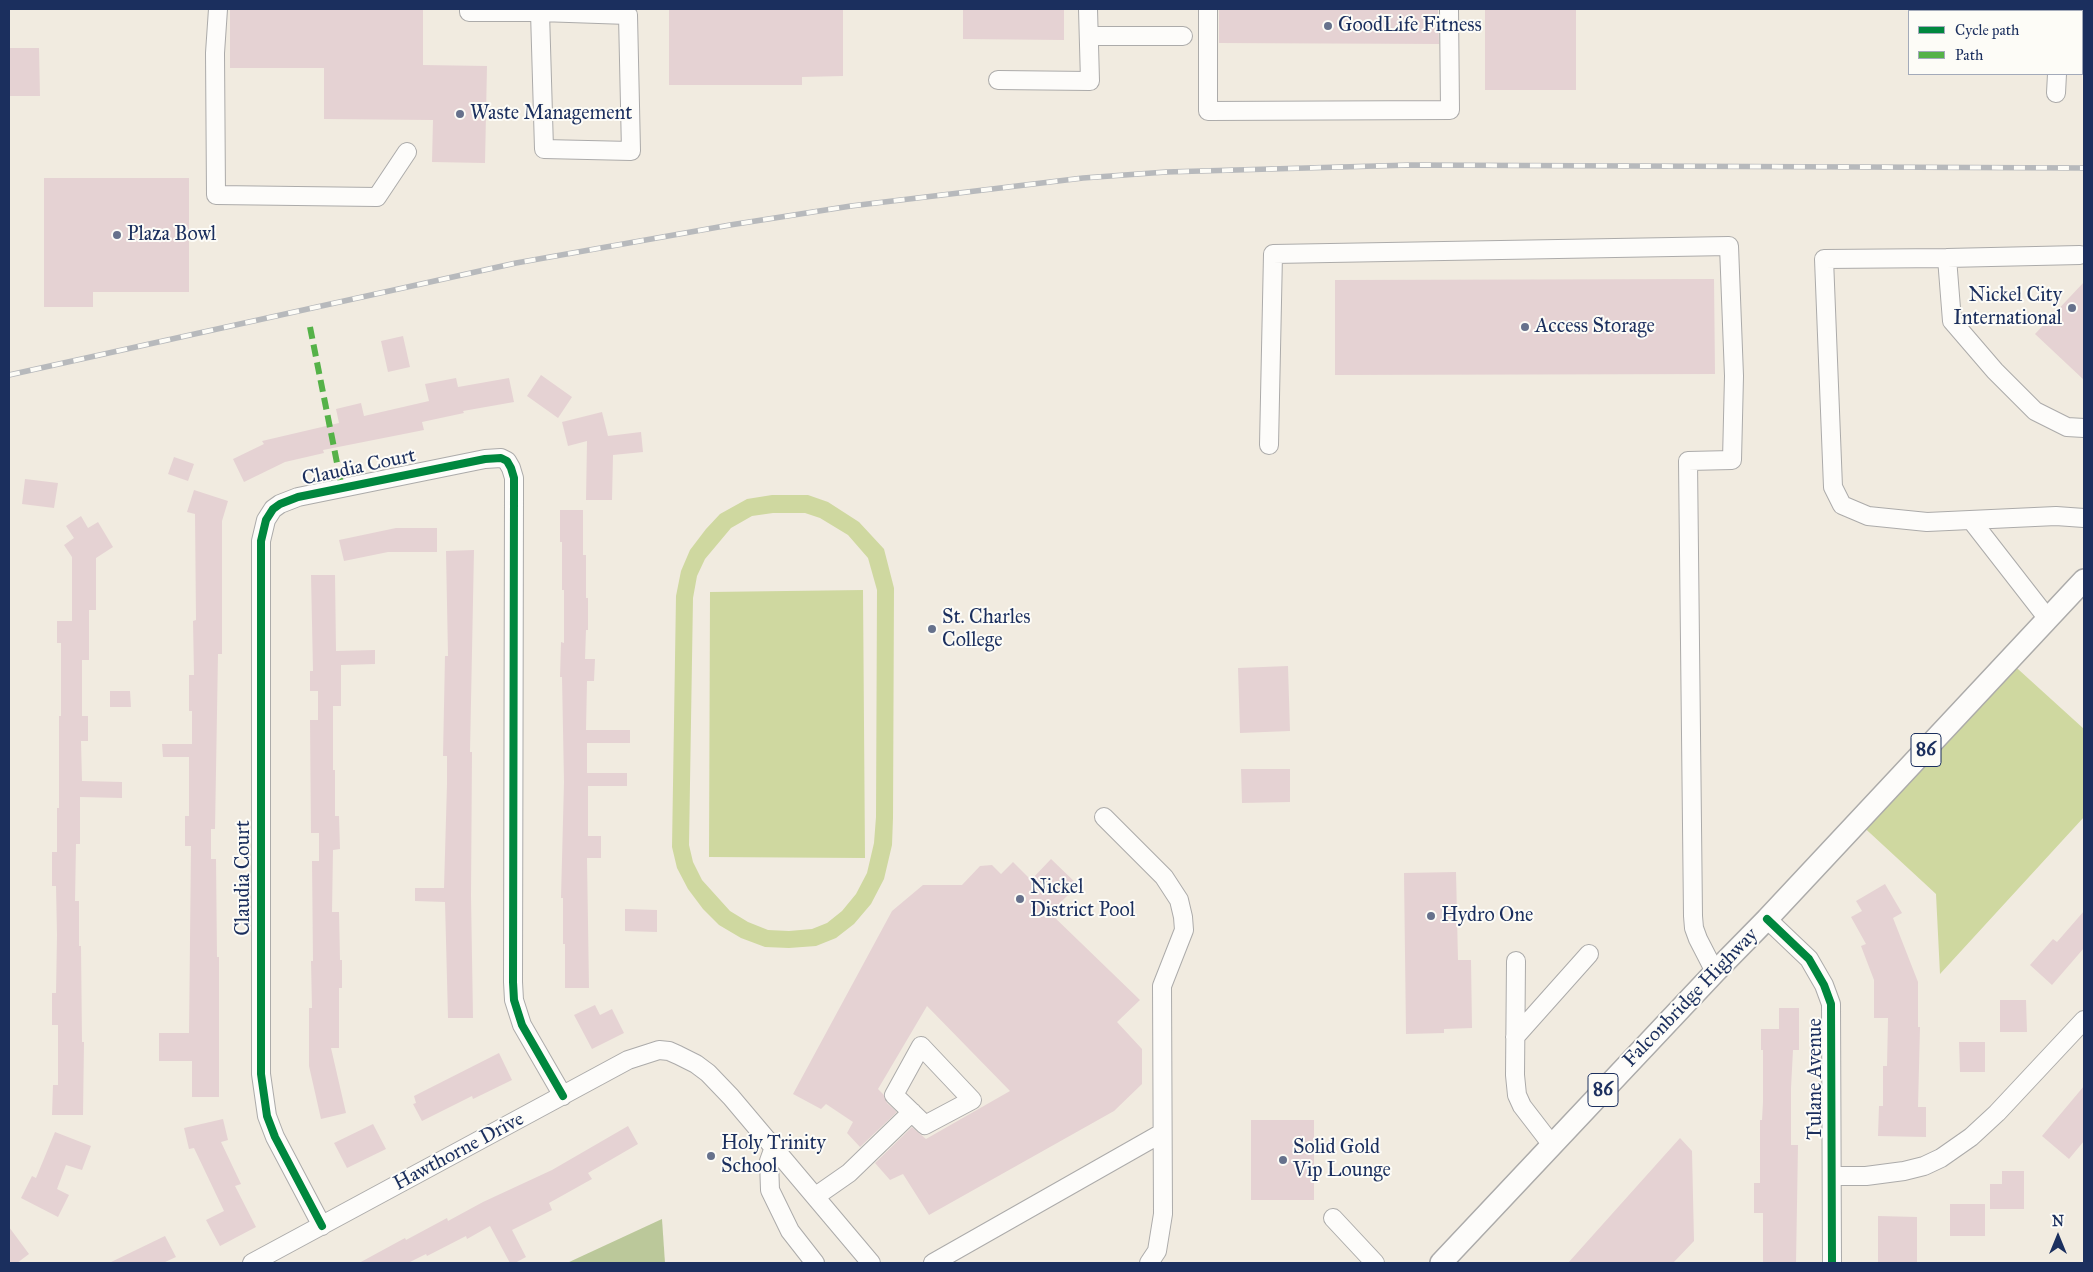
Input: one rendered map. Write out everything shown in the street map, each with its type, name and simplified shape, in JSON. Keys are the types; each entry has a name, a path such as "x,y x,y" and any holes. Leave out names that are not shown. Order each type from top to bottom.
{"main road":[{"name":"Falconbridge Highway","path":"1441,1263 1715,972 1768,919 2084,580"}],"street":[{"path":"218,9 215,53 216,195 377,197 407,152"},
{"path":"469,9 469,12 540,11 628,15 631,151 544,149 540,11"},
{"path":"998,80 1090,81 1088,9"},
{"path":"1208,9 1208,111 1450,110 1449,9"},
{"path":"1089,36 1183,36"},
{"path":"2056,93 2057,75"},
{"path":"1269,444 1273,254 1729,246 1734,376 1732,460 1688,461 1693,916 1698,939 1715,972"},
{"path":"2080,255 1824,260 1833,487 1842,505 1868,516 1926,522 2056,516 2084,518"},
{"path":"1947,258 1952,321 1994,371 2035,411 2067,427 2084,428"},
{"name":"Claudia Court","path":"322,1226 275,1137 267,1116 261,1074 261,541 266,520 273,509 280,504 298,497 485,459 501,458 511,468 514,478 514,1000 522,1025 563,1096"},
{"path":"1971,520 2048,619"},
{"path":"1104,817 1164,877 1179,900 1183,917 1184,930 1162,986 1163,1214 1157,1251 1149,1263"},
{"name":"Tulane Avenue","path":"1768,919 1809,959 1824,985 1832,1004 1832,1263"},
{"path":"1515,1037 1589,954"},
{"path":"1516,961 1515,1074 1517,1095 1522,1106 1552,1145"},
{"path":"1832,1176 1866,1176 1904,1171 1924,1166 1941,1158 1971,1137 1997,1113 2084,1020"},
{"path":"921,1046 972,1100 925,1125 912,1112 894,1095 921,1046"},
{"name":"Hawthorne Drive","path":"252,1263 628,1060 649,1052 669,1051 696,1064 708,1073 774,1147"},
{"path":"816,1196 850,1173 912,1112"},
{"path":"933,1263 1162,1133"},
{"path":"815,1263 790,1231 770,1190 768,1161 774,1147 871,1263"},
{"path":"1333,1218 1375,1263"}],"green space":[{"path":"772,495 808,495 828,502 859,522 884,549 894,588 892,845 884,879 871,904 854,924 836,938 816,946 765,947 741,938 719,925 703,909 688,889 677,868 672,847 676,596 681,571 690,550 706,529 720,514 747,499","holes":["773,513 805,513 820,518 848,535 868,558 877,590 876,817 874,843 867,873 856,894 842,911 827,923 812,929 768,930 748,922 730,911 702,880 693,862 689,845 693,598 697,576 705,559 731,528 752,516"]},
{"path":"863,590 865,858 709,857 710,592"},
{"path":"2008,660 2084,729 2084,817 1940,974 1936,894 1857,821"},
{"path":"662,1219 665,1263 567,1263"}],"building":[{"path":"230,9 423,9 423,65 487,66 485,163 432,162 433,120 324,119 324,68 230,68"},
{"path":"669,9 843,9 843,76 802,77 802,85 669,85"},
{"path":"963,9 1064,9 1064,40 963,39"},
{"name":"GoodLife Fitness","path":"1219,9 1438,9 1439,44 1219,43"},
{"path":"1485,9 1576,9 1576,90 1485,90"},
{"path":"9,48 39,48 40,96 9,96"},
{"name":"Plaza Bowl","path":"44,178 189,178 189,292 93,292 93,307 44,307"},
{"name":"Access Storage","path":"1714,279 1715,374 1335,375 1335,280"},
{"name":"Nickel City International","path":"2084,282 2084,380 2035,334"},
{"path":"403,336 410,367 388,372 381,341"},
{"path":"541,375 572,397 558,418 527,396"},
{"path":"456,378 458,387 509,378 514,402 463,411 464,413 422,422 424,430 323,450 324,453 285,462 244,482 233,459 264,444 262,441 339,423 336,409 361,403 364,416 429,401 425,384"},
{"path":"602,412 608,436 641,432 643,452 613,455 612,500 586,500 587,441 568,446 562,422"},
{"path":"174,457 194,464 188,481 168,474"},
{"path":"25,479 58,483 54,508 22,504"},
{"path":"194,490 228,501 222,521 222,654 218,654 215,829 211,829 211,859 216,859 217,957 219,957 219,1097 192,1097 192,1061 159,1061 159,1033 189,1033 191,846 185,846 185,816 189,816 189,757 163,757 162,744 192,744 192,711 189,711 189,675 194,675 193,621 196,620 195,514 187,512"},
{"path":"560,510 583,510 583,555 586,555 586,598 588,598 588,630 586,630 585,659 595,659 594,681 587,681 586,730 630,730 630,743 587,743 587,773 627,773 627,786 588,786 588,836 601,836 601,858 587,858 589,988 565,988 563,898 561,898 564,782 562,677 560,677 561,642 564,643 564,590 562,590"},
{"path":"81,516 88,528 98,522 113,547 96,558 96,610 89,610 89,660 82,660 82,716 88,716 88,741 81,741 82,781 122,782 122,798 80,797 80,844 76,844 75,901 79,901 79,946 81,946 82,1042 84,1042 83,1115 52,1115 53,1085 58,1085 58,1025 52,1025 52,993 56,993 57,935 56,886 52,886 52,852 57,852 59,716 61,716 61,643 57,643 57,621 72,621 72,557 64,545 74,538 66,526"},
{"path":"396,528 437,528 437,552 388,552 344,561 339,540"},
{"path":"474,550 470,752 472,752 471,896 473,1018 448,1018 445,902 415,901 415,888 444,888 447,756 443,756 445,656 448,656 446,551"},
{"path":"311,575 335,575 336,651 375,650 375,664 341,665 341,706 333,706 335,816 339,816 340,849 333,850 332,912 339,912 342,988 339,988 339,1048 331,1048 346,1113 321,1119 309,1066 309,1008 312,1008 311,961 313,961 312,861 319,861 319,833 311,833 310,720 318,720 318,691 310,691 310,671 313,671"},
{"path":"1288,666 1290,731 1240,733 1238,668"},
{"path":"110,691 130,691 131,707 110,707"},
{"path":"1241,769 1290,769 1290,802 1242,803"},
{"path":"1051,859 1078,885 1050,913 1140,1000 1117,1022 1142,1049 1142,1084 1114,1111 929,1215 903,1174 890,1180 875,1163 912,1127 926,1139 1010,1091 927,1006 878,1089 884,1095 887,1103 897,1112 860,1147 847,1133 853,1122 826,1104 821,1109 793,1094 892,911 923,885 962,885 980,866 992,865 1001,874 1013,862 1031,880"},
{"name":"Hydro One","path":"1456,872 1458,960 1471,960 1472,1028 1444,1029 1444,1033 1406,1034 1404,873"},
{"path":"1885,884 1902,913 1893,918 1918,982 1918,1027 1920,1027 1918,1107 1926,1107 1926,1137 1878,1136 1879,1106 1883,1106 1883,1066 1887,1066 1888,1018 1874,1018 1874,980 1861,946 1866,944 1851,917 1862,911 1856,901"},
{"path":"625,909 657,910 657,932 625,931"},
{"path":"2084,911 2084,948 2052,985 2030,965 2053,939 2057,942"},
{"path":"2000,1000 2026,1000 2027,1032 2000,1032"},
{"path":"595,1005 600,1015 612,1009 624,1033 592,1049 574,1015"},
{"path":"1779,1008 1799,1008 1799,1050 1793,1050 1791,1088 1791,1145 1798,1145 1796,1263 1763,1263 1763,1213 1754,1213 1754,1183 1760,1183 1760,1120 1762,1120 1763,1102 1761,1029 1779,1029"},
{"path":"1959,1042 1985,1042 1985,1072 1960,1072"},
{"path":"499,1053 512,1080 473,1099 472,1096 422,1121 413,1104 416,1103 414,1096"},
{"path":"2084,1086 2084,1141 2069,1159 2042,1136"},
{"path":"223,1119 228,1140 221,1142 241,1184 235,1186 256,1227 220,1246 206,1220 224,1211 194,1148 189,1149 184,1128"},
{"name":"Solid Gold Vip Lounge","path":"1251,1120 1314,1120 1314,1200 1251,1200"},
{"path":"373,1124 386,1149 347,1168 334,1143"},
{"path":"628,1126 638,1144 588,1173 592,1179 549,1203 552,1210 512,1230 526,1257 515,1263 510,1263 490,1226 467,1239 466,1236 427,1256 426,1254 408,1263 359,1263 405,1238 406,1240 447,1218 448,1221 483,1202 552,1170"},
{"path":"55,1132 91,1146 82,1170 66,1165 57,1189 69,1195 58,1217 21,1198 32,1176 36,1178"},
{"path":"1680,1138 1692,1151 1694,1241 1673,1263 1568,1263"},
{"path":"2002,1171 2024,1171 2024,1209 1990,1209 1990,1184 2002,1184"},
{"path":"1950,1204 1985,1204 1985,1236 1950,1236"},
{"path":"1878,1216 1917,1217 1917,1263 1878,1263"},
{"path":"9,1227 29,1254 17,1263 9,1263"},
{"path":"165,1236 176,1257 163,1263 109,1263"}],"railway":[{"path":"9,375 516,263 730,225 851,206 1083,178 1166,172 1411,165 2084,168"}],"marked path":[{"path":"310,327 342,488"}],"cycle path":[{"path":"322,1226 275,1137 267,1116 261,1074 261,541 266,520 273,509 280,504 298,497 485,459 501,458 507,461 511,468 514,478 514,1000 522,1025 563,1096"},
{"path":"1767,919 1809,959 1824,985 1831,1004 1832,1263"}],"place":[{"name":"GoodLife Fitness","path":"1328,26"},
{"name":"Waste Management","path":"460,114"},
{"name":"Plaza Bowl","path":"117,235"},
{"name":"Nickel City International","path":"2072,308"},
{"name":"Access Storage","path":"1525,327"},
{"name":"St. Charles College","path":"932,629"},
{"name":"Nickel District Pool","path":"1020,899"},
{"name":"Hydro One","path":"1431,916"},
{"name":"Holy Trinity School","path":"711,1156"},
{"name":"Solid Gold Vip Lounge","path":"1283,1160"}]}
